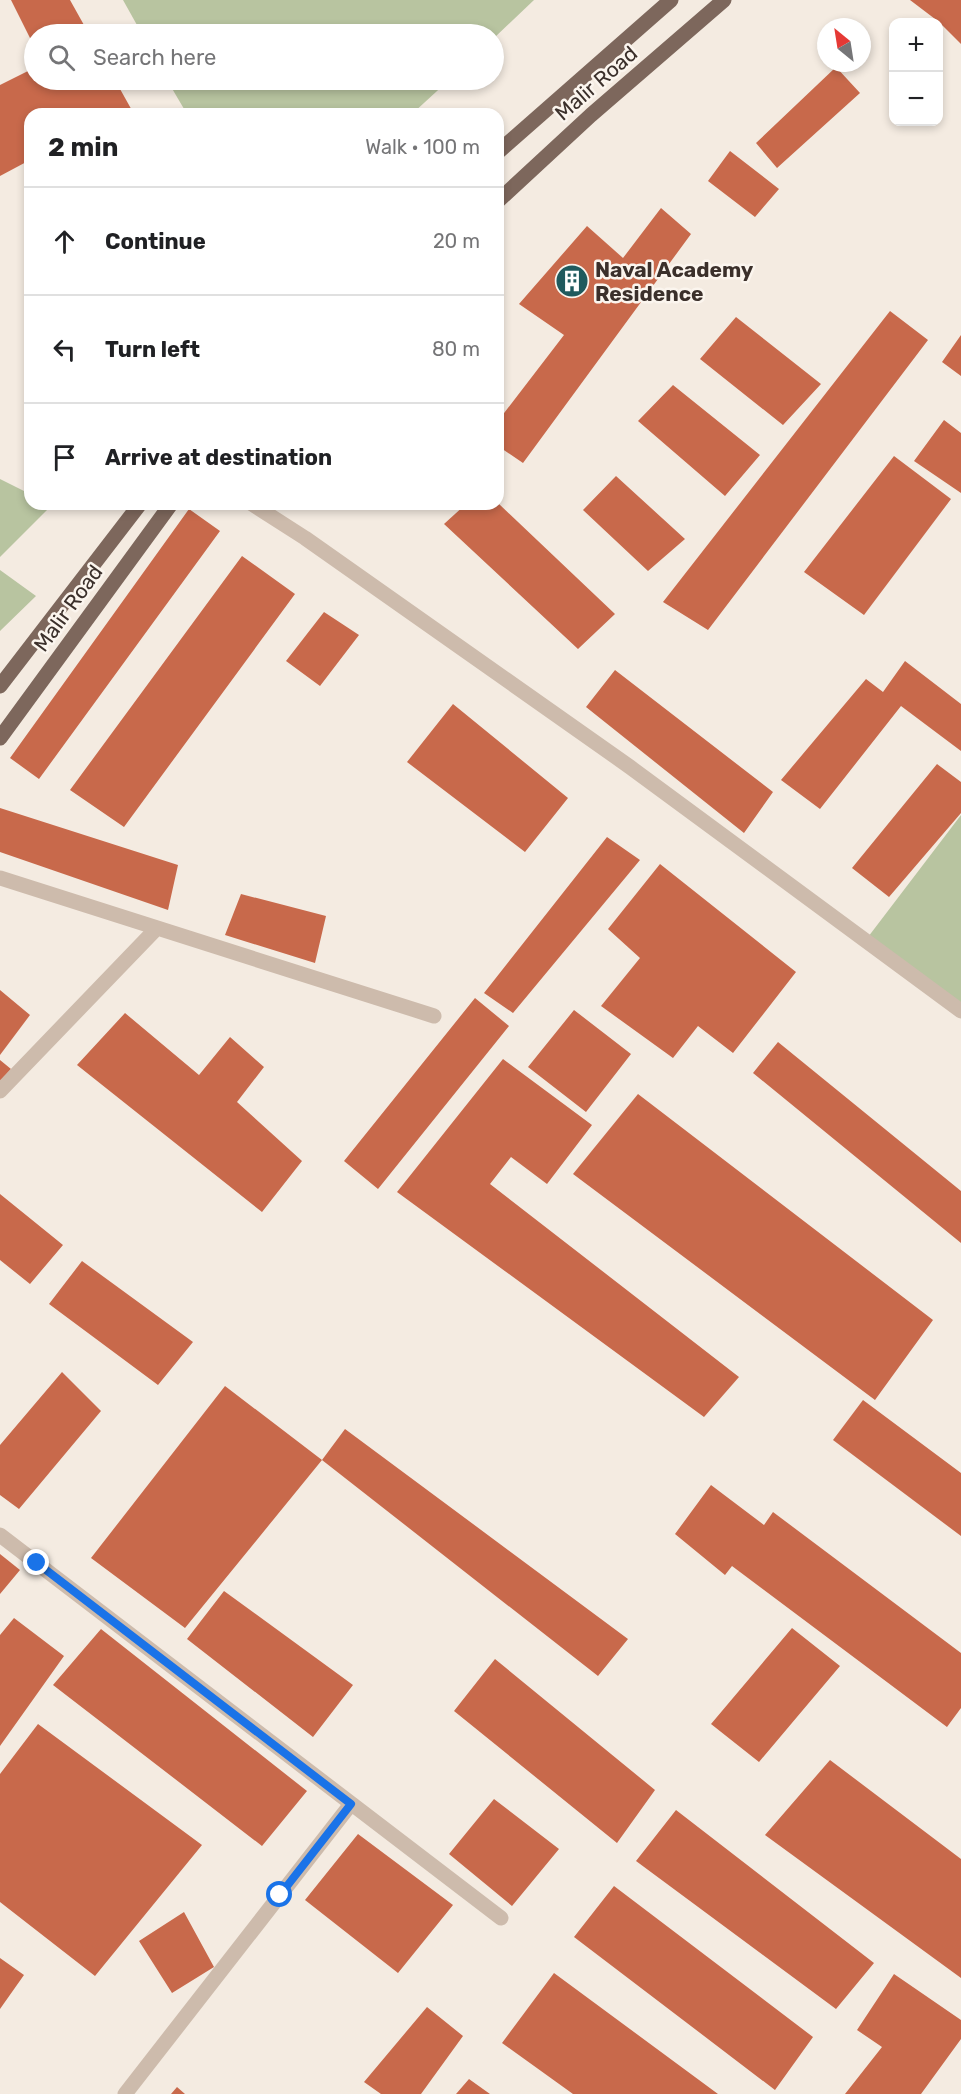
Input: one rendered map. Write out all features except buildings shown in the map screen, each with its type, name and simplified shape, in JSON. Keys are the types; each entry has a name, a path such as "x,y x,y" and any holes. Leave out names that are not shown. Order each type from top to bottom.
{"main road":[{"name":"Malir Road","path":"504,147 671,0"},
{"name":"Malir Road","path":"504,195 591,115 724,0"},
{"name":"Malir Road","path":"0,686 137,510"},
{"name":"Malir Road","path":"0,738 167,510"}],"lane":[{"path":"261,510 630,767 961,1011"},
{"path":"0,878 435,1016"},
{"path":"0,1091 157,928"},
{"path":"0,1535 501,1918"},
{"path":"125,2094 351,1804"}],"green space":[{"path":"123,0 534,0 504,28 504,24 136,24"},
{"path":"173,90 438,90 419,108 183,108"},
{"path":"0,479 24,491 24,510 47,510 0,557"},
{"path":"0,570 36,596 0,631"},
{"path":"961,815 961,1011 865,941"}],"place":[{"name":"Naval Academy Residence","path":"572,281"}],"route":[{"path":"37,1563 351,1804 280,1895"}]}
